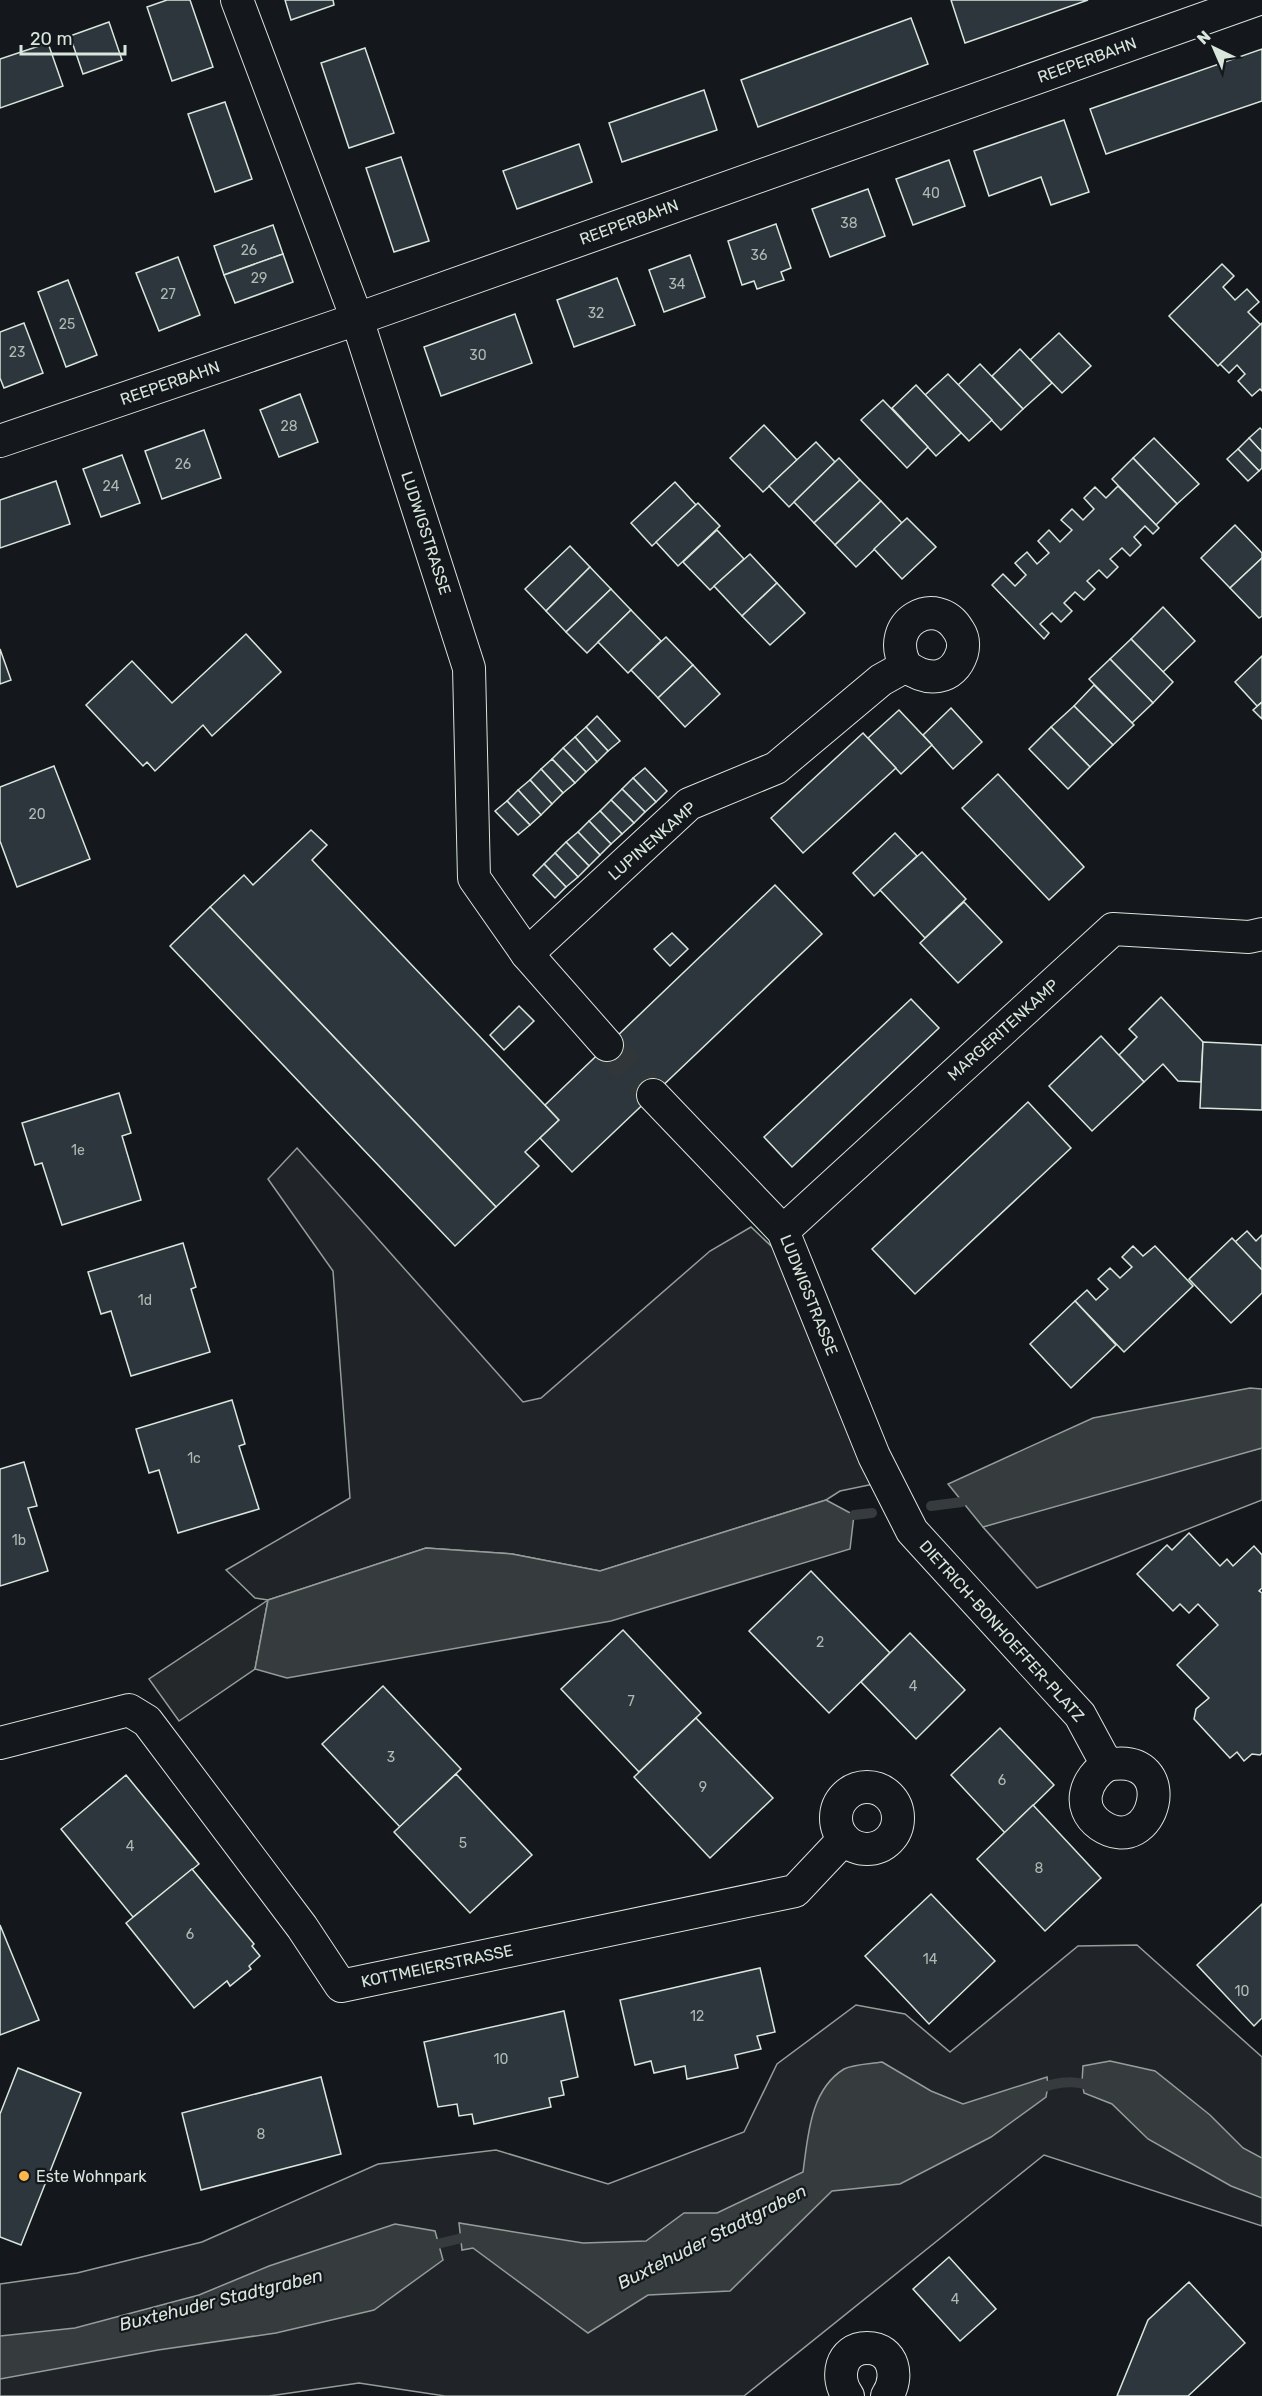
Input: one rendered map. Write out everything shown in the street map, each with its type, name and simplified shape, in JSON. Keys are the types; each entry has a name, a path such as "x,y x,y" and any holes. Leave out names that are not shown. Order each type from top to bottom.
{"street":[{"name":"LUDWIGSTRASSE","path":"237,0 357,319 469,668 474,878 527,954 607,1046"},
{"name":"REEPERBAHN","path":"0,441 357,319 1256,0"},
{"name":"LUPINENKAMP","path":"527,954 689,804 776,768 881,680 906,666"},
{"name":"MARGERITENKAMP","path":"783,1231 1113,929 1249,937 1262,934"},
{"name":"LUDWIGSTRASSE","path":"653,1095 783,1231 874,1456 912,1531"},
{"name":"DIETRICH-BONHOEFFER-PLATZ","path":"912,1531 1080,1715 1107,1765"},
{"name":"KOTTMEIERSTRASSE","path":"0,1743 129,1710 147,1721 303,1927 341,1986 795,1890 844,1839"},
{"path":"847,2396 841,2387 839,2376 841,2365 847,2356 857,2350 867,2348 887,2356 893,2366 895,2376 893,2387 887,2396"}],"shaded area":[{"path":"297,1148 523,1402 541,1398 710,1251 751,1227 785,1259 874,1484 840,1491 826,1500 600,1571 512,1554 426,1548 268,1600 255,1598 226,1570 350,1498 333,1271 268,1179"},
{"path":"1262,1448 1262,1500 1037,1588 983,1527 1103,1487"},
{"path":"268,1600 255,1669 179,1721 149,1679"},
{"path":"1137,1945 1262,2057 1262,2226 1044,2155 744,2396 445,2396 359,2383 269,2396 0,2396 0,2284 77,2273 202,2242 378,2164 496,2150 608,2184 744,2132 777,2064 856,2005 905,2014 950,2052 1078,1946"}],"water":[{"path":"1250,1388 1262,1389 1262,1448 983,1527 948,1484 1093,1418"},
{"path":"826,1500 854,1515 850,1549 611,1621 287,1678 255,1669 268,1600 426,1548 512,1554 600,1571"},
{"path":"1110,2061 1155,2071 1210,2115 1243,2148 1262,2158 1262,2198 1231,2186 1148,2139 1112,2104 1084,2093 1083,2066"},
{"path":"882,2062 931,2091 963,2104 1047,2077 1046,2097 991,2137 900,2184 832,2191 730,2291 648,2295 588,2333 473,2248 462,2250 459,2223 583,2243 646,2241 684,2213 717,2213 803,2172 809,2129 817,2101 824,2089 833,2078 848,2067"},
{"path":"395,2224 435,2231 443,2260 374,2310 276,2333 158,2350 0,2379 0,2336 75,2328 199,2295 269,2266"}],"building":[{"path":"167,0 190,0 213,67 172,81 147,7"},
{"path":"285,0 333,0 334,5 291,20"},
{"path":"951,0 1088,0 965,43"},
{"path":"911,18 928,64 758,127 741,80"},
{"path":"109,22 122,60 83,74 70,36"},
{"path":"48,43 63,86 0,108 0,59"},
{"path":"365,48 394,133 349,148 321,63"},
{"path":"1262,49 1262,101 1106,154 1090,109"},
{"path":"704,90 717,130 622,162 609,123"},
{"path":"225,102 252,179 215,192 188,114"},
{"path":"1064,120 1089,192 1051,205 1041,177 989,196 974,151"},
{"path":"579,144 592,182 517,209 503,171"},
{"path":"401,157 429,241 394,252 366,168"},
{"path":"949,160 965,206 913,225 896,179"},
{"path":"868,189 885,236 830,257 812,209"},
{"path":"776,224 791,268 781,272 784,280 757,289 754,281 742,285 728,241"},
{"path":"273,225 283,254 224,275 214,246"},
{"path":"283,254 293,282 235,303 224,275"},
{"path":"690,255 705,297 664,312 649,270"},
{"path":"178,257 200,315 159,331 136,273"},
{"path":"1222,264 1234,276 1223,287 1235,300 1247,289 1259,302 1248,312 1261,325 1218,366 1169,316"},
{"path":"617,278 635,325 574,347 557,300"},
{"path":"68,280 97,355 66,367 38,292"},
{"path":"515,314 532,363 441,396 424,347"},
{"path":"24,323 43,373 4,388 0,378 0,332"},
{"path":"1262,323 1262,391 1260,389 1252,396 1238,381 1245,374 1237,365 1229,373 1220,364"},
{"path":"1059,333 1091,366 1062,393 1030,360"},
{"path":"1020,349 1052,383 1023,409 992,376"},
{"path":"980,364 1023,409 1001,430 958,385"},
{"path":"948,374 992,420 969,441 925,395"},
{"path":"916,385 961,433 936,456 892,408"},
{"path":"300,394 318,442 279,457 260,410"},
{"path":"883,400 928,447 907,468 861,420"},
{"path":"764,425 797,460 763,492 730,458"},
{"path":"1260,428 1262,430 1262,452 1249,438"},
{"path":"204,430 221,478 162,499 145,451"},
{"path":"1154,438 1199,484 1177,504 1133,458"},
{"path":"1249,438 1262,452 1262,468 1259,471 1238,449"},
{"path":"816,442 835,462 789,507 769,486"},
{"path":"1238,449 1259,471 1248,481 1227,459"},
{"path":"122,455 140,503 101,517 83,469"},
{"path":"839,458 860,480 814,523 794,502"},
{"path":"1133,458 1177,504 1156,525 1112,479"},
{"path":"860,480 881,501 835,545 814,523"},
{"path":"56,481 70,524 0,548 0,500"},
{"path":"675,482 696,505 652,546 631,523"},
{"path":"1118,486 1159,528 1153,534 1145,526 1134,537 1141,545 1130,556 1122,548 1110,559 1118,567 1107,578 1099,570 1087,581 1095,589 1084,600 1075,592 1064,603 1072,611 1061,622 1052,613 1040,624 1049,633 1044,639 992,585 1003,574 1015,586 1026,575 1015,563 1027,552 1037,564 1049,553 1038,541 1049,530 1060,542 1072,530 1061,520 1072,509 1083,520 1094,509 1084,498 1095,487 1106,498"},
{"path":"881,501 902,523 856,567 835,545"},
{"path":"698,503 720,526 678,566 656,542"},
{"path":"907,518 936,547 902,579 874,549"},
{"path":"1235,525 1262,553 1262,558 1230,588 1201,558"},
{"path":"717,530 744,559 710,590 683,562"},
{"path":"570,546 590,567 546,611 525,589"},
{"path":"750,554 777,583 742,616 714,586"},
{"path":"1262,558 1262,616 1259,618 1230,588"},
{"path":"590,567 611,589 566,632 546,611"},
{"path":"777,583 805,613 770,645 742,616"},
{"path":"611,589 631,610 587,653 566,632"},
{"path":"1163,607 1195,641 1163,672 1131,639"},
{"path":"631,610 661,641 628,673 598,642"},
{"path":"246,634 281,672 212,736 203,725 155,771 147,762 143,766 86,705 132,661 172,703"},
{"path":"666,637 693,665 658,698 631,670"},
{"path":"1131,639 1173,682 1153,703 1110,659"},
{"path":"0,649 11,680 0,684"},
{"path":"1262,656 1262,702 1257,706 1235,682"},
{"path":"1110,659 1153,703 1132,723 1089,679"},
{"path":"693,665 720,694 685,727 658,698"},
{"path":"1094,685 1134,725 1113,745 1074,706"},
{"path":"1262,702 1262,719 1253,710"},
{"path":"1074,706 1113,745 1090,767 1051,727"},
{"path":"951,708 982,742 953,769 923,735"},
{"path":"899,710 932,745 901,774 868,738"},
{"path":"597,716 620,741 608,751 586,727"},
{"path":"586,727 608,751 597,762 575,737"},
{"path":"1051,727 1090,767 1068,789 1029,749"},
{"path":"863,733 896,768 803,853 771,818"},
{"path":"575,737 597,762 586,772 563,748"},
{"path":"563,748 586,772 575,783 552,759"},
{"path":"552,759 575,783 563,793 541,769"},
{"path":"54,766 90,859 17,887 0,841 0,787"},
{"path":"645,768 667,791 656,802 633,778"},
{"path":"541,769 563,793 552,804 530,780"},
{"path":"998,774 1084,867 1049,900 962,808"},
{"path":"633,778 656,802 645,812 622,789"},
{"path":"530,780 552,804 541,815 518,790"},
{"path":"622,789 645,812 634,823 611,800"},
{"path":"518,790 541,815 530,825 507,801"},
{"path":"611,800 634,823 622,834 600,811"},
{"path":"507,801 530,825 518,835 495,811"},
{"path":"600,811 622,834 611,844 589,821"},
{"path":"589,821 611,844 600,855 578,832"},
{"path":"311,830 327,845 312,860 559,1120 525,1152 539,1166 496,1207 210,907 244,875 253,885"},
{"path":"578,832 600,855 589,866 566,842"},
{"path":"895,833 917,856 874,896 853,873"},
{"path":"566,842 589,866 578,877 555,853"},
{"path":"922,852 966,899 925,938 880,890"},
{"path":"555,853 578,877 566,887 544,864"},
{"path":"544,864 566,887 555,898 533,875"},
{"path":"775,885 822,934 572,1172 540,1138 559,1120 545,1105"},
{"path":"964,902 1002,942 958,983 920,943"},
{"path":"210,907 496,1207 455,1246 170,946"},
{"path":"672,933 688,949 670,966 654,949"},
{"path":"1161,997 1203,1042 1201,1082 1178,1081 1163,1064 1144,1082 1119,1055 1137,1037 1129,1029"},
{"path":"911,999 939,1028 792,1167 764,1137"},
{"path":"519,1006 534,1021 504,1050 490,1035"},
{"path":"1101,1036 1144,1082 1092,1131 1049,1086"},
{"path":"1203,1042 1262,1045 1262,1110 1200,1108"},
{"path":"119,1093 131,1133 122,1136 141,1200 62,1225 42,1163 35,1165 22,1123"},
{"path":"1028,1102 1071,1148 915,1294 872,1249"},
{"path":"1247,1231 1256,1241 1262,1235 1262,1270 1235,1242"},
{"path":"1232,1238 1262,1270 1262,1293 1231,1323 1189,1279"},
{"path":"183,1243 196,1287 191,1289 210,1352 131,1376 111,1311 101,1314 88,1272"},
{"path":"1133,1246 1143,1256 1155,1246 1193,1286 1124,1352 1075,1301 1087,1290 1096,1300 1108,1289 1098,1279 1110,1268 1120,1278 1132,1267 1122,1257"},
{"path":"1075,1301 1116,1345 1071,1388 1030,1344"},
{"path":"232,1400 245,1444 239,1446 259,1509 178,1533 159,1470 149,1473 136,1429"},
{"path":"24,1462 37,1506 28,1508 48,1571 0,1586 0,1469"},
{"path":"1189,1533 1220,1566 1227,1559 1233,1566 1254,1546 1262,1555 1262,1588 1259,1591 1262,1593 1262,1753 1252,1754 1244,1761 1237,1752 1230,1758 1194,1719 1196,1709 1209,1698 1177,1665 1218,1625 1198,1604 1189,1613 1180,1604 1173,1611 1137,1574 1167,1545 1172,1550"},
{"path":"811,1571 890,1653 829,1713 749,1631"},
{"path":"623,1630 701,1713 639,1772 561,1689"},
{"path":"910,1633 965,1690 916,1739 861,1682"},
{"path":"383,1686 461,1769 400,1827 322,1744"},
{"path":"696,1718 773,1798 710,1858 634,1777"},
{"path":"1000,1728 1054,1785 1005,1833 951,1775"},
{"path":"456,1774 532,1855 470,1913 394,1832"},
{"path":"126,1775 199,1864 133,1917 61,1829"},
{"path":"1033,1805 1101,1878 1045,1931 977,1859"},
{"path":"192,1869 254,1944 252,1946 260,1956 249,1966 251,1969 230,1986 227,1981 194,2008 126,1923"},
{"path":"931,1894 995,1961 929,2024 865,1956"},
{"path":"1262,1904 1262,2018 1254,2026 1197,1965"},
{"path":"0,1925 39,2020 0,2035"},
{"path":"760,1968 775,2032 757,2036 761,2049 735,2055 738,2068 687,2079 685,2066 654,2073 651,2061 635,2065 620,2000"},
{"path":"564,2011 578,2077 561,2081 564,2095 549,2098 551,2107 474,2124 472,2114 459,2116 457,2104 438,2107 424,2042"},
{"name":"Este Wohnpark","path":"18,2068 81,2093 21,2245 0,2237 0,2114"},
{"path":"321,2077 341,2154 201,2190 182,2113"},
{"path":"949,2257 996,2309 960,2341 913,2289"},
{"path":"1189,2282 1245,2343 1188,2396 1117,2396 1148,2320"}],"waterway":[{"path":"931,1506 962,1502"},
{"path":"854,1515 872,1513"},
{"name":"Buxtehuder Stadtgraben","path":"1037,2090 1066,2083 1080,2083 1094,2088"},
{"name":"Buxtehuder Stadtgraben","path":"425,2247 462,2238 474,2238"}],"tunnel":[{"path":"607,1045 653,1095"}],"place":[{"name":"Este Wohnpark","path":"24,2176"}]}
